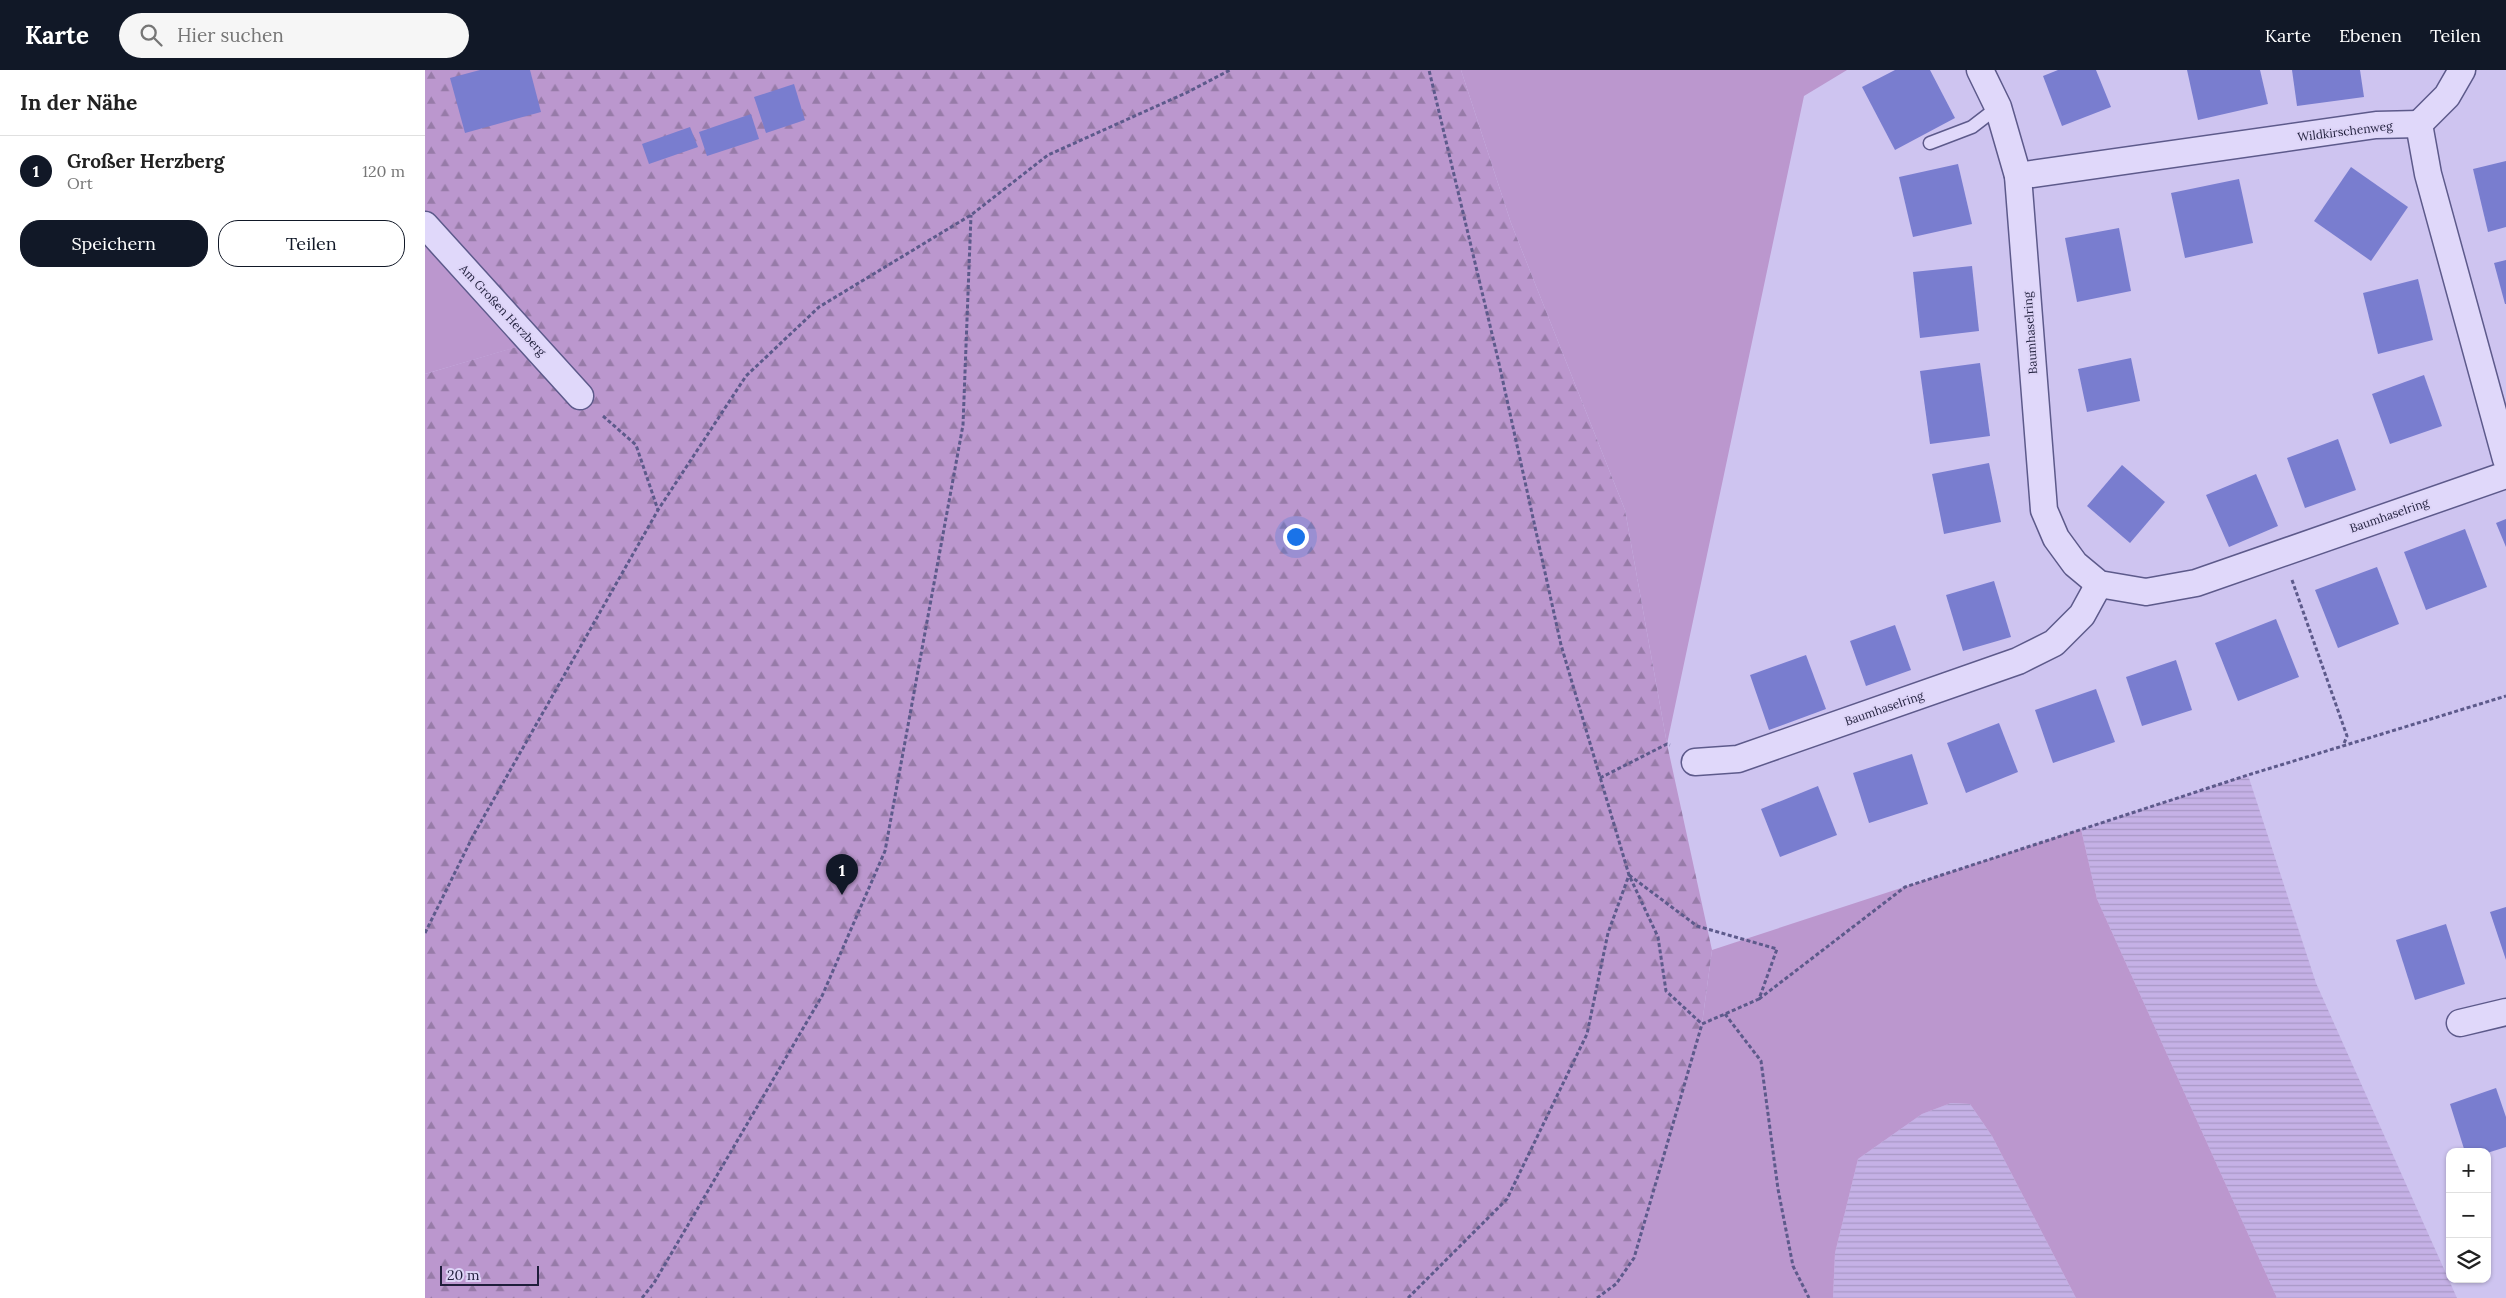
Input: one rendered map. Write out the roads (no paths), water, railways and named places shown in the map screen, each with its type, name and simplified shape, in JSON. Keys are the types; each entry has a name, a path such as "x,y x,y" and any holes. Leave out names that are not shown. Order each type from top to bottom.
{"street":[{"name":"Baumhaselring","path":"1980,70 1998,107 2018,176 2044,510 2056,538 2075,564 2099,584 2146,592 2196,583 2506,475"},
{"path":"2462,70 2447,96 2419,124 2427,174 2506,459"},
{"name":"Wildkirschenweg","path":"2018,176 2376,125 2419,124"},
{"name":"Am Großen Herzberg","path":"425,225 580,396"},
{"name":"Baumhaselring","path":"1695,762 1738,759 2018,661 2054,644 2082,615 2099,584"},
{"path":"2460,1023 2506,1012"}],"lane":[{"path":"1930,142 1972,127 1998,107"}],"place":[{"name":"Großer Herzberg","path":"842,895"}]}
